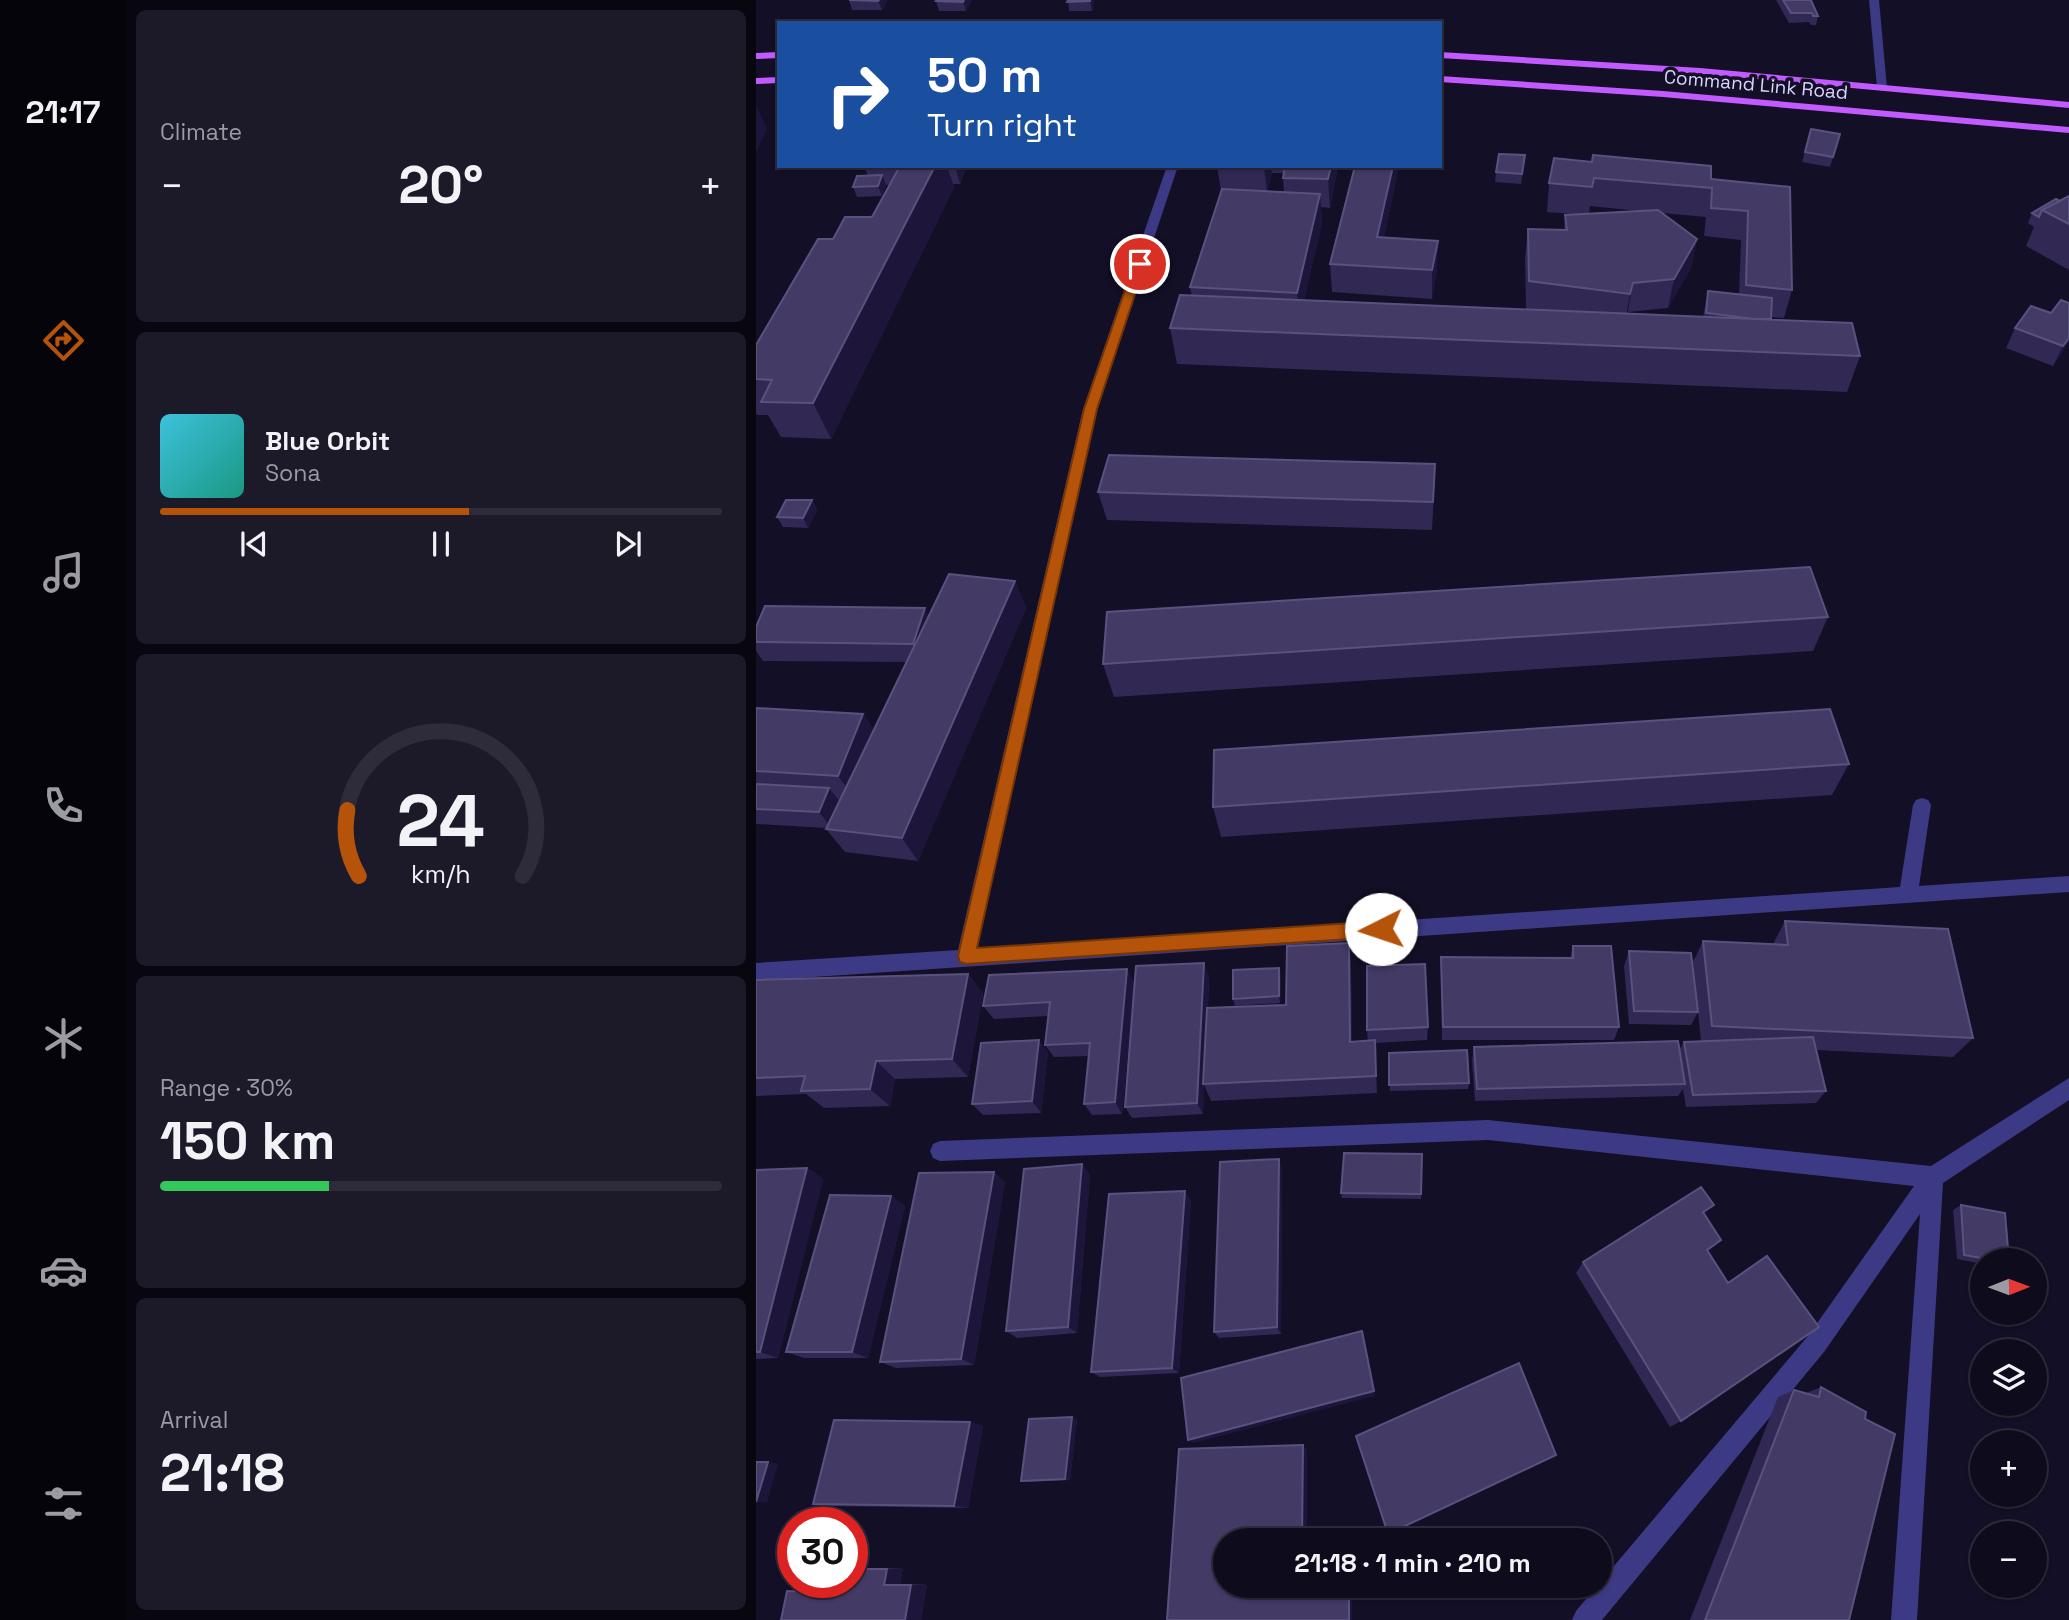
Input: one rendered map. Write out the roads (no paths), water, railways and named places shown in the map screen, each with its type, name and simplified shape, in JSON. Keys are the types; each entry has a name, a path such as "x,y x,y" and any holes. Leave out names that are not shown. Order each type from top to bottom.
{"main road":[{"path":"756,56 777,55"},
{"name":"Command Link Road","path":"1442,55 1700,71 2069,105"},
{"name":"Command Link Road","path":"1442,79 1676,95 2069,130"},
{"path":"756,81 777,80"}],"street":[{"path":"1874,0 1882,88"},
{"path":"966,956 1090,409 1172,168"},
{"path":"1908,895 1922,805"},
{"path":"756,972 2069,884"},
{"path":"1585,1620 1816,1344 1933,1177 2069,1088"},
{"path":"940,1151 1488,1130 1933,1177"},
{"path":"1904,1620 1933,1177"}]}
